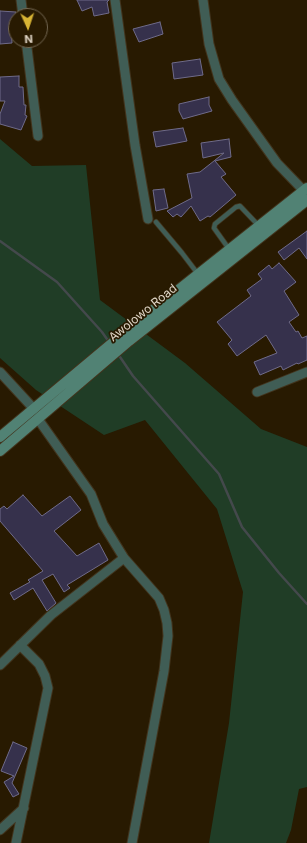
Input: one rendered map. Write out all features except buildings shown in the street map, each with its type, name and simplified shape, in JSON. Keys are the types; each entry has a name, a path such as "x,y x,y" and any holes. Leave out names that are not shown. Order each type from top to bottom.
{"main road":[{"name":"Awolowo Road","path":"0,451 36,414 198,274 233,253 259,226 306,193"},
{"name":"Awolowo Road","path":"126,337 233,253 306,193"},
{"name":"Awolowo Road","path":"0,437 36,414"}],"street":[{"path":"115,0 135,146 152,220"},
{"path":"203,0 209,44 219,79 232,100 277,163 306,193"},
{"path":"27,48 38,136"},
{"path":"0,372 36,414 91,494 103,524 124,558 159,598 164,610 168,636 164,671 132,843"},
{"path":"257,392 307,372"},
{"path":"0,665 51,615 124,558"},
{"path":"16,843 48,688 45,676 39,664 20,645"},
{"path":"0,830 24,808"}],"lane":[{"path":"233,253 214,228 215,224 236,207 240,206 259,226"},
{"path":"152,220 182,253 198,274"}],"green space":[{"path":"0,139 32,166 86,165 100,300 185,363 261,429 307,447 307,787 299,789 291,830 286,843 209,843 229,723 243,592 217,509 145,420 104,435 36,390 0,358"}],"waterway":[{"path":"0,241 57,282 102,332 109,342"},
{"path":"118,354 133,376 219,474 242,527 279,573 307,604"}]}
